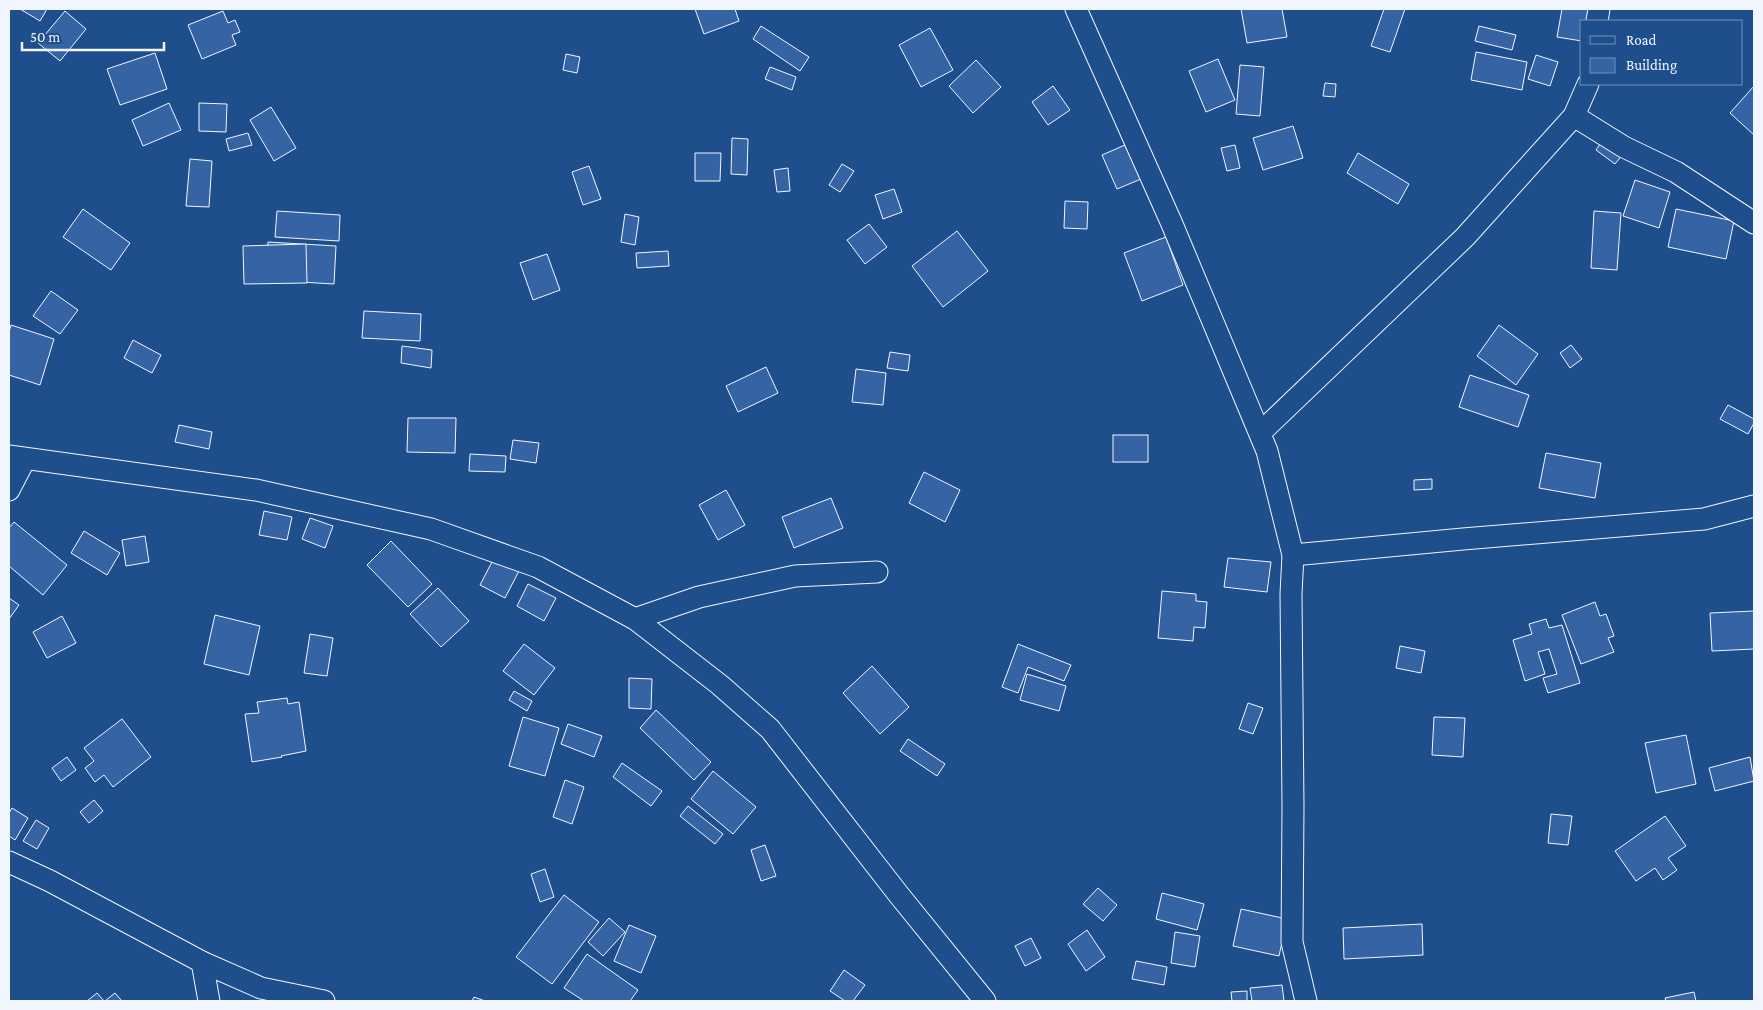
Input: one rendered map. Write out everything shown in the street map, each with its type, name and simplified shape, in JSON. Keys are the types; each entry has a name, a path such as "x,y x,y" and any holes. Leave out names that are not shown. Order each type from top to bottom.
{"street":[{"path":"1076,9 1172,224 1267,450 1293,555 1291,594 1292,942 1306,1001"},
{"path":"1260,433 1465,237 1574,116 1588,85"},
{"path":"1574,116 1624,146 1676,172 1754,223"},
{"path":"9,490 17,458 256,490 432,529 538,567 635,619 720,685 770,729 899,895 986,1001"},
{"path":"1293,555 1704,519 1754,506"},
{"path":"635,619 699,597 795,576 877,572"},
{"path":"9,862 50,881 202,962 261,988 324,1001"},
{"path":"202,962 209,1001"}],"building":[{"path":"20,9 47,9 40,21"},
{"path":"695,9 735,9 739,21 704,34"},
{"path":"1241,9 1282,9 1287,37 1247,43"},
{"path":"1384,9 1405,9 1390,52 1371,46"},
{"path":"1562,9 1590,9 1588,20 1580,20 1580,41 1557,37"},
{"path":"65,11 86,29 60,61 38,43"},
{"path":"223,11 228,23 235,20 240,32 232,35 236,45 202,59 188,25"},
{"path":"761,26 809,57 800,71 753,39"},
{"path":"1479,26 1516,35 1512,50 1475,41"},
{"path":"930,28 953,70 921,87 899,45"},
{"path":"1476,52 1527,62 1522,90 1471,80"},
{"path":"155,53 167,89 120,105 107,69"},
{"path":"566,54 580,57 577,73 563,70"},
{"path":"1536,55 1558,62 1550,86 1528,79"},
{"path":"1218,59 1235,100 1206,112 1189,71"},
{"path":"976,60 1001,87 973,113 949,86"},
{"path":"1240,65 1264,67 1260,116 1236,114"},
{"path":"770,67 796,77 792,90 765,79"},
{"path":"1325,83 1336,84 1335,97 1323,96"},
{"path":"1053,86 1070,110 1048,125 1032,102"},
{"path":"1754,86 1754,135 1730,113"},
{"path":"169,103 181,130 143,146 132,120"},
{"path":"199,103 227,104 226,132 199,131"},
{"path":"271,107 296,148 274,161 250,120"},
{"path":"1293,126 1303,158 1263,170 1253,138"},
{"path":"248,133 252,145 229,151 226,139"},
{"path":"1607,134 1627,149 1615,164 1596,150"},
{"path":"732,138 748,139 747,175 731,174"},
{"path":"1125,145 1141,179 1117,189 1102,155"},
{"path":"1235,145 1240,168 1227,171 1221,148"},
{"path":"695,153 721,153 720,181 695,181"},
{"path":"1358,153 1409,184 1398,204 1347,173"},
{"path":"190,159 212,161 209,207 186,206"},
{"path":"842,164 854,171 840,192 829,185"},
{"path":"589,166 601,199 583,205 572,172"},
{"path":"788,168 790,191 777,192 774,170"},
{"path":"1635,180 1670,192 1659,228 1623,216"},
{"path":"894,189 902,212 883,219 875,195"},
{"path":"1065,201 1088,202 1087,229 1064,228"},
{"path":"83,209 130,243 111,270 63,237"},
{"path":"1676,209 1734,221 1726,259 1668,247"},
{"path":"277,211 340,215 339,241 275,237"},
{"path":"1594,211 1621,213 1617,270 1591,268"},
{"path":"625,214 639,217 635,245 621,242"},
{"path":"869,224 887,247 865,264 847,240"},
{"path":"957,231 988,271 943,307 912,266"},
{"path":"1166,237 1183,285 1142,301 1124,253"},
{"path":"268,242 336,246 334,284 266,280"},
{"path":"306,244 307,283 244,284 243,246"},
{"path":"668,251 669,266 637,268 636,253"},
{"path":"547,254 560,290 533,300 520,263"},
{"path":"51,291 78,310 60,334 33,316"},
{"path":"364,311 421,314 420,341 362,338"},
{"path":"11,325 54,339 40,385 9,375 9,332"},
{"path":"1499,325 1538,354 1516,385 1477,356"},
{"path":"133,340 161,355 152,373 124,358"},
{"path":"1571,345 1582,359 1570,368 1560,353"},
{"path":"402,346 432,350 431,368 401,363"},
{"path":"890,352 910,355 908,371 887,368"},
{"path":"766,367 778,393 738,412 726,386"},
{"path":"856,369 886,373 883,405 852,402"},
{"path":"1470,375 1529,395 1518,427 1459,407"},
{"path":"1728,405 1754,419 1748,434 1720,419"},
{"path":"408,418 456,418 455,453 407,452"},
{"path":"179,425 212,432 209,449 175,442"},
{"path":"1113,435 1148,435 1148,462 1113,462"},
{"path":"513,440 539,443 536,463 510,459"},
{"path":"1546,453 1601,463 1595,498 1539,488"},
{"path":"470,454 506,456 505,472 469,471"},
{"path":"924,472 960,490 945,522 909,503"},
{"path":"1432,479 1432,489 1414,490 1414,480"},
{"path":"726,490 745,525 718,540 699,505"},
{"path":"831,498 843,528 794,548 782,517"},
{"path":"264,511 292,517 287,540 259,535"},
{"path":"310,518 333,526 325,548 302,539"},
{"path":"14,522 67,565 43,595 9,566 9,528"},
{"path":"84,531 120,553 107,575 71,553"},
{"path":"145,536 149,562 126,566 122,540"},
{"path":"391,541 432,584 408,607 367,565"},
{"path":"494,558 519,571 505,598 480,585"},
{"path":"1228,558 1271,562 1267,592 1224,587"},
{"path":"528,584 556,598 544,621 517,606"},
{"path":"438,588 469,621 441,647 410,614"},
{"path":"1162,591 1196,594 1196,601 1207,602 1205,628 1194,627 1193,641 1158,638"},
{"path":"9,598 19,605 9,619"},
{"path":"1595,602 1600,616 1606,614 1614,636 1608,638 1614,652 1581,664 1562,615"},
{"path":"1754,611 1754,649 1712,651 1710,613"},
{"path":"215,615 260,626 249,675 204,664"},
{"path":"62,616 76,643 47,658 33,632"},
{"path":"1546,619 1549,628 1562,625 1580,683 1548,693 1543,678 1557,674 1549,649 1538,652 1545,674 1525,681 1513,640 1532,634 1529,624"},
{"path":"310,634 333,638 327,676 304,673"},
{"path":"524,644 555,668 534,695 503,671"},
{"path":"1018,644 1071,665 1064,681 1028,667 1018,693 1002,687"},
{"path":"1400,646 1425,651 1421,673 1396,668"},
{"path":"872,666 909,707 880,734 843,693"},
{"path":"1027,674 1066,686 1059,711 1020,700"},
{"path":"629,678 652,679 651,709 629,708"},
{"path":"514,691 532,701 527,711 509,700"},
{"path":"287,698 288,704 299,702 306,751 252,762 245,714 259,713 257,702"},
{"path":"1248,703 1263,708 1253,734 1239,729"},
{"path":"656,710 711,762 694,780 640,728"},
{"path":"523,717 559,728 545,776 509,766"},
{"path":"1434,717 1465,718 1463,757 1432,755"},
{"path":"122,719 151,757 113,787 104,775 95,782 85,768 94,761 84,748"},
{"path":"568,724 602,736 594,757 561,744"},
{"path":"1686,735 1696,784 1656,793 1645,743"},
{"path":"908,739 945,764 937,776 900,751"},
{"path":"67,757 76,770 61,781 52,768"},
{"path":"1750,757 1754,781 1715,791 1709,768"},
{"path":"622,763 662,791 651,806 613,777"},
{"path":"713,771 756,807 733,834 691,799"},
{"path":"565,780 584,787 572,824 553,817"},
{"path":"94,800 103,811 89,823 80,812"},
{"path":"688,806 723,834 715,844 680,816"},
{"path":"12,808 28,818 15,840 9,836 9,813"},
{"path":"1551,814 1572,816 1568,845 1548,843"},
{"path":"1665,816 1686,846 1668,858 1677,870 1663,880 1655,868 1636,881 1615,851"},
{"path":"36,820 49,828 37,849 23,841"},
{"path":"765,845 776,876 761,881 751,850"},
{"path":"545,869 554,897 540,902 531,874"},
{"path":"1098,888 1117,905 1103,921 1083,904"},
{"path":"1162,893 1204,904 1197,930 1156,919"},
{"path":"564,895 599,922 552,984 516,957"},
{"path":"1241,909 1287,919 1279,956 1233,946"},
{"path":"609,918 625,932 603,956 588,942"},
{"path":"1422,924 1423,955 1344,959 1343,928"},
{"path":"629,925 656,936 641,973 614,961"},
{"path":"1087,930 1105,957 1086,971 1068,944"},
{"path":"1175,932 1200,936 1195,967 1171,963"},
{"path":"1031,938 1041,958 1025,966 1015,946"},
{"path":"587,954 638,990 630,1001 584,1001 564,988"},
{"path":"1136,961 1167,967 1164,985 1132,979"},
{"path":"844,970 865,985 853,1001 845,1001 830,991"},
{"path":"1282,985 1284,1001 1252,1001 1250,988"},
{"path":"1247,991 1247,1001 1232,1001 1231,992"},
{"path":"1694,992 1696,1001 1666,1001 1665,998"},
{"path":"97,993 104,1001 87,1001"},
{"path":"115,993 122,1001 105,1001"},
{"path":"474,997 485,1001 472,1001"}]}
